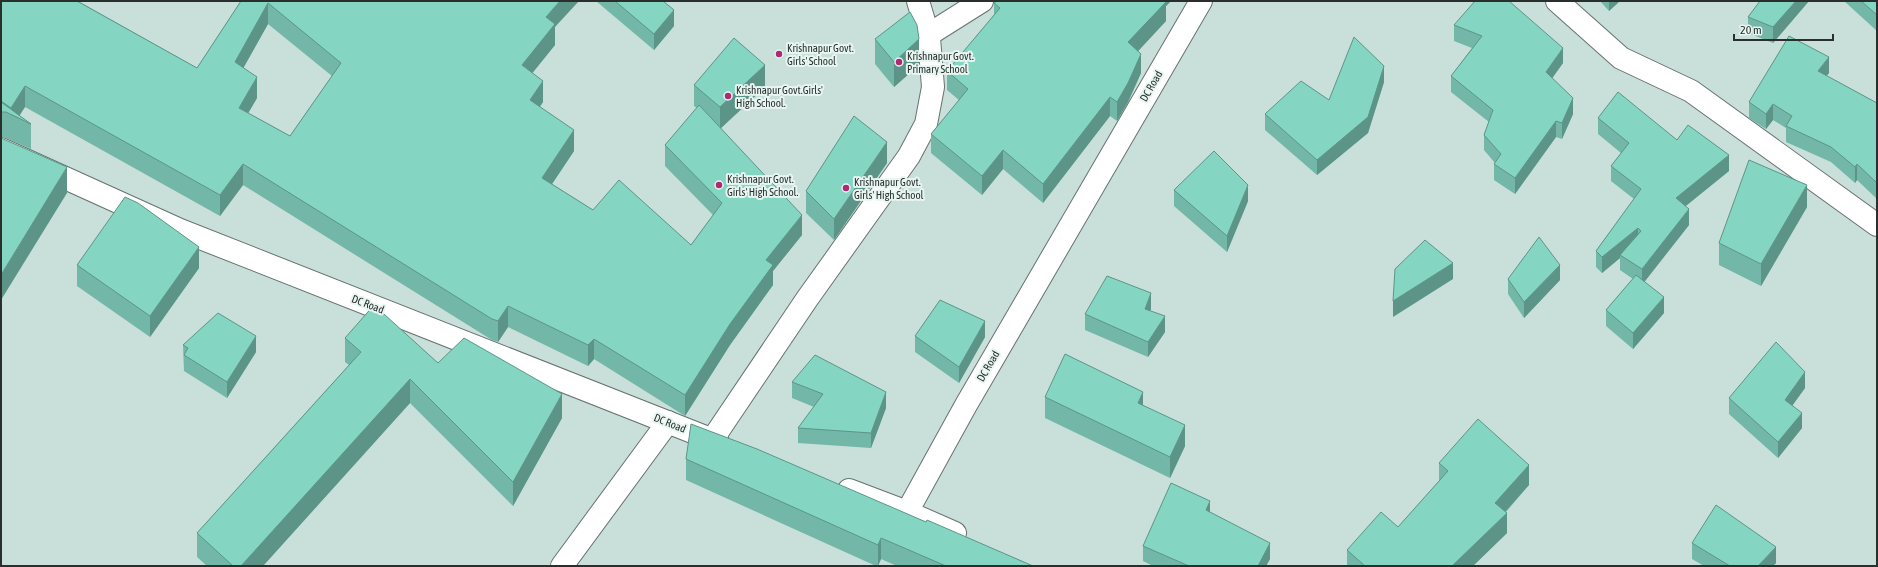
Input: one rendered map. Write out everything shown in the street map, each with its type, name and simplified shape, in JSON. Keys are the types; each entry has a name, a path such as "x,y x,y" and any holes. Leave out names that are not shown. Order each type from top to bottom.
{"street":[{"path":"712,440 807,299 912,150 926,124 933,87 928,36 918,1"},
{"path":"928,36 982,1"},
{"name":"DC Road","path":"907,512 970,398 1201,1"},
{"path":"1557,1 1621,58 1691,91 1877,225"},
{"name":"DC Road","path":"1,149 188,232 734,448"},
{"path":"562,566 668,422"},
{"path":"828,482 907,512 973,540"}],"shaded area":[{"path":"1,1 1877,1 1877,566 1,566"}],"building":[{"path":"1,1 77,1 197,68 241,1 560,1 546,17 555,24 522,65 543,81 530,100 574,130 542,178 593,210 619,180 691,245 722,203 665,145 699,105 802,215 766,260 773,265 730,324 685,395 594,339 588,345 508,306 498,321 492,319 243,164 220,195 25,86 11,108 1,101","holes":["268,3 341,63 290,136 239,108 257,77 235,62"]},
{"path":"615,1 663,1 674,10 654,34"},
{"path":"997,1 1166,1 1128,42 1141,54 1128,83 1117,102 1110,97 1043,184 1003,150 982,176 931,134 968,89 947,71 1000,8 994,3"},
{"path":"1475,1 1509,1 1563,48 1546,72 1573,98 1562,123 1556,121 1515,178 1494,164 1501,154 1484,135 1493,110 1451,76 1482,36 1454,25"},
{"path":"1760,1 1796,1 1773,27 1748,17"},
{"path":"1861,1 1877,1 1877,15"},
{"path":"910,12 917,25 919,39 894,62 875,39"},
{"path":"1789,36 1829,57 1818,71 1877,103 1877,183 1857,164 1855,167 1831,147 1786,126 1792,116 1773,104 1766,114 1749,102"},
{"path":"1354,37 1384,66 1368,117 1317,160 1265,114 1301,81 1329,100"},
{"path":"734,38 765,65 720,107 694,85"},
{"path":"1618,92 1677,140 1688,125 1729,155 1676,198 1689,209 1642,269 1620,255 1641,231 1638,228 1602,257 1596,251 1641,189 1611,166 1629,143 1598,118"},
{"path":"1,102 31,124 6,112 1,112"},
{"path":"854,116 887,142 834,219 806,191"},
{"path":"1,138 67,167 1,275"},
{"path":"1214,151 1248,185 1227,236 1174,190"},
{"path":"1749,160 1807,185 1761,264 1719,243"},
{"path":"125,197 138,203 199,247 150,316 77,265"},
{"path":"1539,237 1560,265 1524,302 1508,279"},
{"path":"1425,240 1453,263 1393,301 1395,269"},
{"path":"1636,275 1664,297 1633,333 1606,310"},
{"path":"1107,276 1151,293 1145,309 1165,316 1148,342 1085,314"},
{"path":"940,300 985,321 959,367 915,336"},
{"path":"374,305 438,363 464,338 562,394 513,482 410,379 241,566 233,566 197,533 361,352 345,338"},
{"path":"218,313 256,336 227,382 184,355 188,348 183,345"},
{"path":"1776,342 1805,372 1785,400 1802,413 1778,442 1729,398"},
{"path":"1065,354 1143,392 1138,403 1185,425 1170,457 1045,397"},
{"path":"815,355 886,392 871,433 798,428 823,394 792,382"},
{"path":"1478,419 1529,465 1495,503 1507,513 1452,566 1365,566 1347,550 1381,512 1398,527 1448,471 1439,463"},
{"path":"691,424 757,449 926,522 927,520 1033,566 946,566 881,538 878,545 686,459"},
{"path":"1171,483 1210,501 1206,510 1270,543 1258,566 1189,566 1143,546"},
{"path":"1716,505 1776,547 1758,566 1730,566 1692,543"}],"place":[{"name":"Krishnapur Govt. Girls' School","path":"779,54"},
{"name":"Krishnapur Govt. Primary School","path":"899,62"},
{"name":"Krishnapur Govt.Girls' High School.","path":"728,96"},
{"name":"Krishnapur Govt. Girls' High School.","path":"719,185"},
{"name":"Krishnapur Govt. Girls' High School","path":"846,188"}]}
